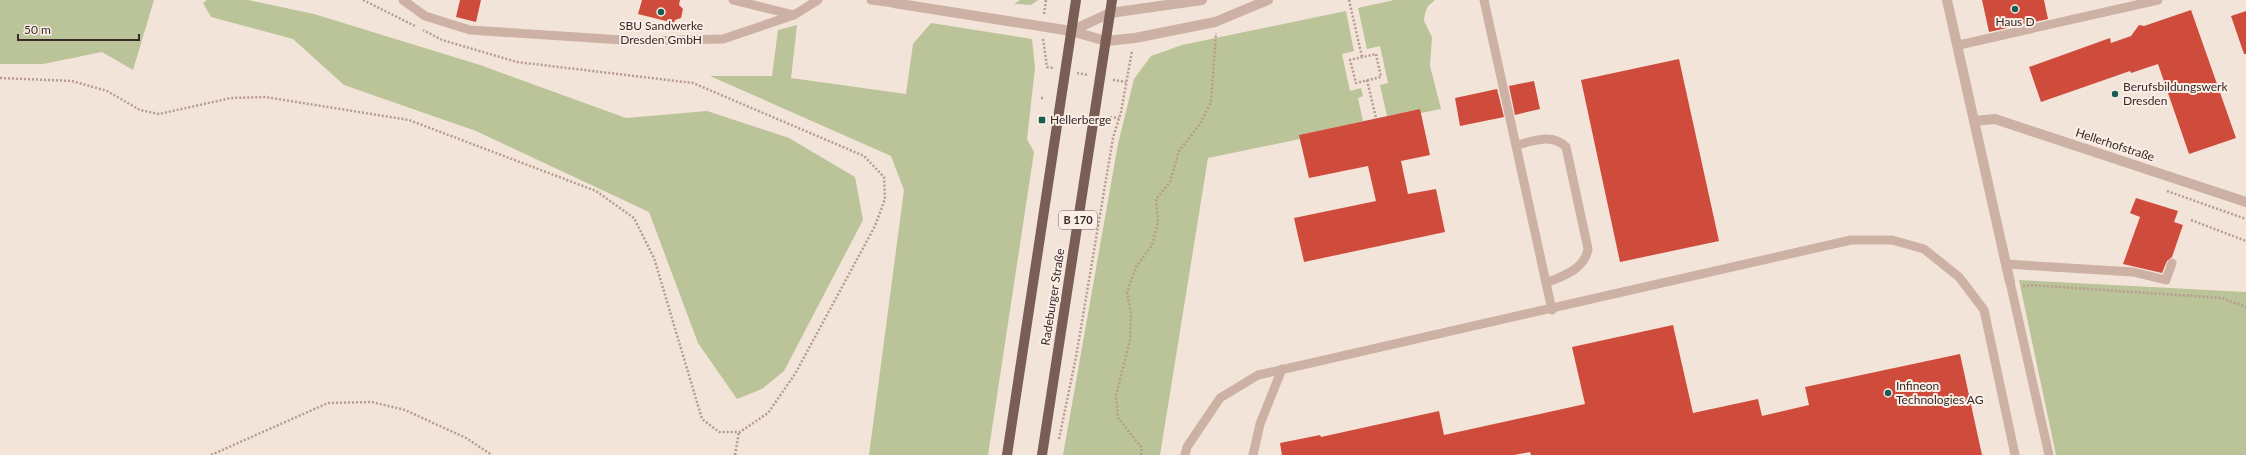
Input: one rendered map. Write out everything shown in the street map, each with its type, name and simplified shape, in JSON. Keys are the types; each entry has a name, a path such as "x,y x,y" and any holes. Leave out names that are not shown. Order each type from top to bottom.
{"main road":[{"name":"Radeburger Straße","path":"1007,455 1076,0"},
{"name":"Radeburger Straße","path":"1042,455 1112,0"}],"street":[{"path":"1071,31 1110,13 1202,0"},
{"path":"894,2 1071,31 1106,41 1135,38 1215,22 1268,0"},
{"path":"1948,0 2011,285"},
{"name":"Hellerhofstraße","path":"1974,121 1995,119 2246,202"}],"lane":[{"path":"403,0 424,16 470,30 638,41 723,39 794,15 818,0"},
{"path":"733,0 794,15"},
{"path":"871,0 894,2"},
{"path":"1484,0 1552,310"},
{"path":"1958,45 2127,4 2158,0"},
{"path":"1517,145 1549,138 1560,140 1566,147 1582,214 1588,254 1576,268 1567,275 1546,283"},
{"path":"1185,455 1186,447 1220,398 1258,375 1552,310 1851,240 1892,240 1924,249 1959,277 1984,310 2015,455"},
{"path":"2006,264 2133,272 2166,280 2172,263"},
{"path":"2011,285 2049,455"},
{"path":"1253,455 1260,424 1282,370"}],"path":[{"path":"0,78 72,81 107,91 140,110 159,114 231,98 265,97 409,120 596,192 634,218 654,258 702,419 719,432 740,432 768,413 795,374 875,226 885,199 884,176 864,156 693,83 517,62 442,40 363,0"},
{"path":"1349,0 1362,57"},
{"path":"1141,455 1142,448 1118,418 1116,395 1130,340 1131,312 1127,292 1136,267 1152,245 1158,222 1156,199 1170,182 1179,151 1200,124 1211,102 1217,29"},
{"path":"1376,54 1381,77 1356,82 1350,60 1362,57 1376,54"},
{"path":"1367,80 1376,118"},
{"path":"1058,447 1076,357 1113,138 1119,118 1126,82"},
{"path":"1110,117 1119,118"},
{"path":"2191,220 2246,241"},
{"path":"2011,285 2222,298 2246,307"},
{"path":"211,455 328,403 372,402 405,410 466,438 492,455"},
{"path":"735,455 740,432"}],"green space":[{"path":"0,0 154,0 133,70 102,52 43,64 0,64"},
{"path":"207,0 248,0 314,14 480,65 626,118 707,111 789,138 855,177 863,220 784,371 762,389 737,399 698,343 649,212 476,131 344,85 293,39 211,17 203,3"},
{"path":"1020,0 1038,0 1031,5 1014,4"},
{"path":"1394,0 1435,0 1428,6 1424,21 1432,37 1430,66 1441,109 1421,113 1420,109 1387,116 1380,85 1388,83 1380,46 1367,49 1358,8"},
{"path":"1346,11 1354,51 1342,54 1350,91 1361,88 1363,96 1358,98 1363,121 1300,135 1300,139 1208,158 1160,455 1063,455 1118,144 1134,79 1151,56 1182,45"},
{"path":"931,23 1032,39 1035,68 1027,139 1034,152 988,455 869,455 904,190 891,156 710,76 772,76 778,30 797,25 791,78 906,94 913,44"},
{"path":"2019,280 2246,292 2246,455 2056,455"}],"building":[{"path":"460,0 481,0 476,22 456,17"},
{"name":"SBU Sandwerke Dresden GmbH","path":"642,0 680,0 679,5 683,9 681,18 675,20 674,23 638,14"},
{"name":"Haus D","path":"1982,0 2044,0 2048,19 1989,32"},
{"path":"2191,10 2236,138 2189,154 2158,64 2131,73 2130,71 2041,102 2029,67 2110,38 2111,43 2131,36 2139,25 2144,26"},
{"path":"2246,11 2246,54 2244,54 2231,16"},
{"path":"1679,59 1719,241 1620,262 1581,80"},
{"path":"1534,81 1540,109 1515,115 1509,86"},
{"path":"1497,89 1504,117 1460,126 1455,98"},
{"path":"1420,109 1430,155 1401,161 1408,194 1436,189 1445,232 1304,262 1294,218 1376,201 1368,166 1309,178 1299,135"},
{"path":"2136,198 2178,211 2174,222 2183,225 2172,257 2167,261 2162,273 2123,264 2140,217 2130,213"},
{"name":"Infineon Technologies AG","path":"1673,325 1693,413 1758,399 1762,416 1809,405 1805,387 1960,354 1982,455 1531,455 1530,452 1514,455 1282,455 1280,443 1320,435 1321,437 1439,411 1444,435 1585,404 1572,347"}],"place":[{"name":"Haus D","path":"2015,9"},
{"name":"SBU Sandwerke Dresden GmbH","path":"661,12"},
{"name":"Berufsbildungswerk Dresden","path":"2115,94"},
{"name":"Hellerberge","path":"1042,120"},
{"name":"Infineon Technologies AG","path":"1888,393"}]}
